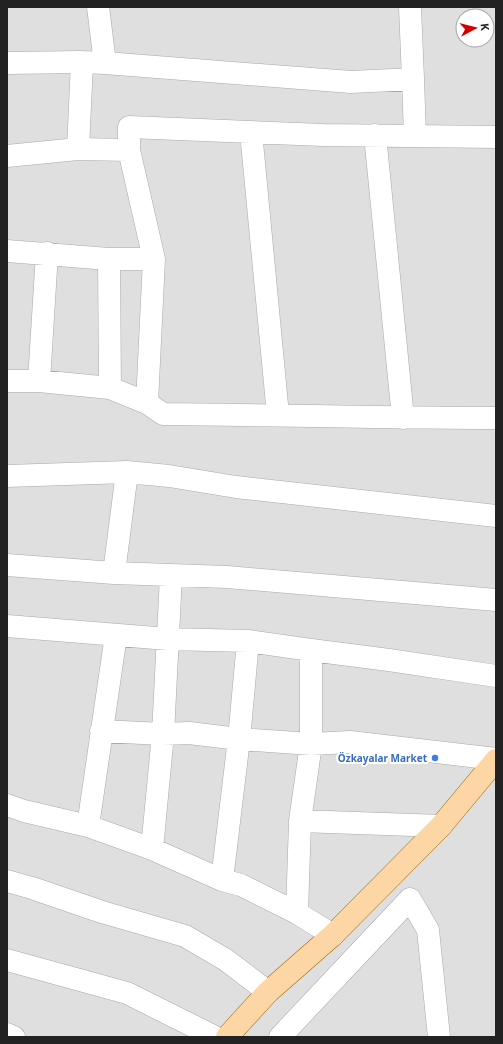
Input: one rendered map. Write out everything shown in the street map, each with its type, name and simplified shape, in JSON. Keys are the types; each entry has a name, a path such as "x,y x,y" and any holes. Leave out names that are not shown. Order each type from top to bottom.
{"main road":[{"path":"227,1037 268,992 333,935 441,826 496,759"}],"street":[{"path":"98,7 105,63"},
{"path":"410,7 415,136"},
{"path":"78,149 82,62"},
{"path":"7,63 105,63 351,82 413,79"},
{"path":"147,403 154,259 129,150 129,127 251,132 496,137"},
{"path":"251,132 278,415"},
{"path":"375,135 403,418"},
{"path":"7,156 78,149 129,150"},
{"path":"7,251 109,259 154,259"},
{"path":"39,381 47,253"},
{"path":"109,259 110,388"},
{"path":"7,381 39,381 110,388 147,403 163,414 496,418"},
{"path":"114,573 127,472"},
{"path":"7,476 127,472 169,476 236,487 496,516"},
{"path":"7,564 114,573 227,577 496,600"},
{"path":"152,848 164,734 171,576"},
{"path":"7,626 168,639 248,641 496,676"},
{"path":"88,826 116,635"},
{"path":"222,880 239,739 248,641"},
{"path":"297,913 300,821 311,744 311,650"},
{"path":"101,731 189,734 311,744 350,742 496,759"},
{"path":"7,805 24,811 88,826 152,848 222,880 241,884 297,913 333,935"},
{"path":"300,821 441,826"},
{"path":"7,881 102,912 185,936 226,960 268,992"},
{"path":"283,1036 410,899 428,930 440,1037"},
{"path":"7,960 127,993 215,1037"},
{"path":"7,1034 14,1037"}],"shaded area":[{"path":"7,7 496,7 496,1037 7,1037"}],"place":[{"name":"Özkayalar Market","path":"435,758"}]}
